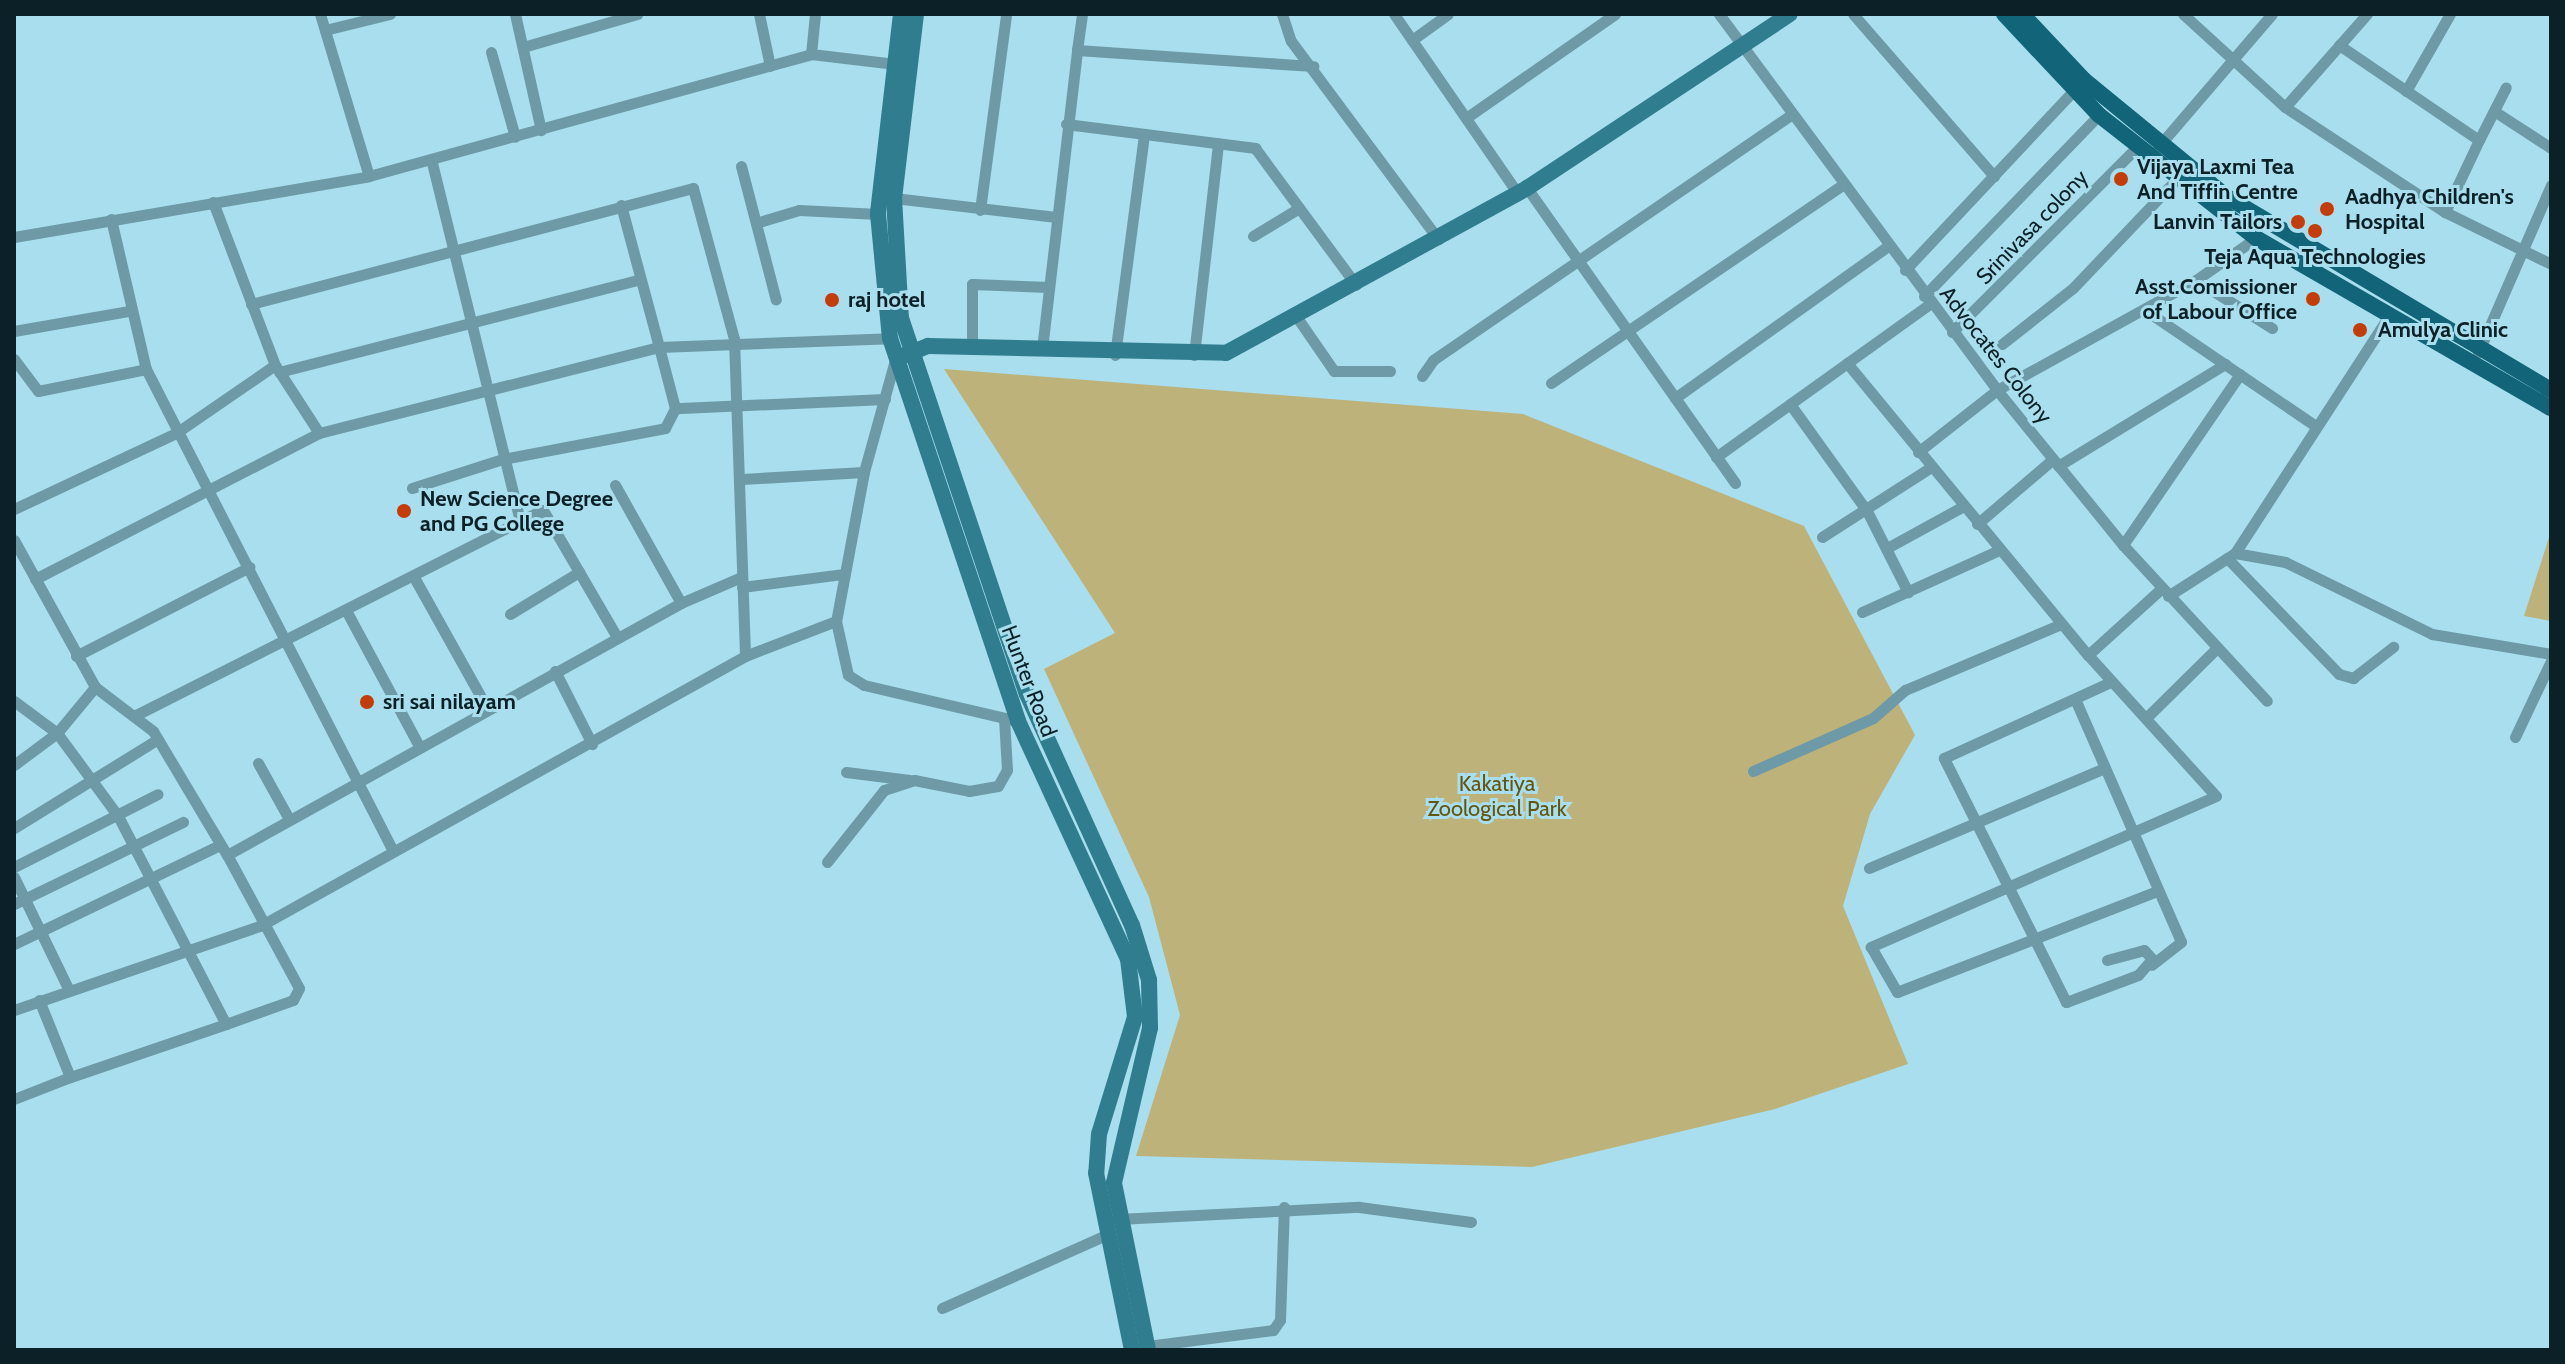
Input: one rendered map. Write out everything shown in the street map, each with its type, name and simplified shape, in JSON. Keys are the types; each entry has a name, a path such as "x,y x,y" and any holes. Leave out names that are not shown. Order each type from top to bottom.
{"main road":[{"name":"Hunter Road","path":"901,14 894,198 896,266 910,352 1058,788 1128,959 1135,998 1132,1034 1099,1134 1104,1236 1142,1349"},
{"name":"Hunter Road","path":"916,14 901,56 878,214 890,338 1011,719 1058,788 1132,925 1149,980 1150,1028 1115,1163 1118,1219 1142,1349"},
{"path":"895,360 910,352 972,347 1042,349 1115,356 1226,353 1356,285 1522,191 1790,14"},
{"path":"2004,14 2073,91 2099,115 2551,408"},
{"path":"2022,14 2176,180 2256,238 2388,317 2551,390"}],"street":[{"path":"320,14 369,176"},
{"path":"325,30 390,14"},
{"path":"515,14 541,130"},
{"path":"523,47 607,18 637,14"},
{"path":"759,14 770,66"},
{"path":"811,54 815,14"},
{"path":"980,210 1006,14"},
{"path":"1042,349 1066,124 1082,14"},
{"path":"1282,14 1291,41 1313,66 1438,239"},
{"path":"1394,14 1466,118 1629,331 1735,483"},
{"path":"1412,40 1448,14"},
{"path":"1466,118 1615,14"},
{"name":"Advocates Colony","path":"1719,14 1788,117 1997,390 2123,545 2267,701"},
{"path":"1853,14 1994,176"},
{"path":"2183,14 2285,107 2445,212 2551,264"},
{"name":"Srinivasa colony","path":"1952,332 2149,149 2272,14"},
{"path":"2285,107 2367,14"},
{"path":"2406,91 2450,14"},
{"path":"2339,45 2479,140"},
{"path":"1077,50 1313,66"},
{"path":"491,52 515,137"},
{"path":"14,237 369,176 811,54 901,56"},
{"path":"2445,212 2506,87"},
{"path":"1905,270 2073,91"},
{"path":"2494,111 2551,148"},
{"path":"1716,457 1847,363 1927,300 2099,115"},
{"path":"1422,376 1433,360 1788,117"},
{"path":"1066,124 1255,148 1356,285"},
{"path":"1115,356 1144,134"},
{"path":"1194,355 1218,143"},
{"path":"431,160 447,247 520,521"},
{"path":"741,166 776,300"},
{"path":"2002,344 2073,288 2176,180"},
{"path":"1551,383 1842,185"},
{"path":"2477,358 2551,185"},
{"path":"251,304 447,247 693,188 734,339 742,479 745,656"},
{"path":"894,198 1056,217"},
{"path":"213,202 277,368 319,433"},
{"path":"412,488 503,459 665,428 675,408 621,205"},
{"path":"1253,236 1299,208"},
{"path":"756,223 799,210 878,214"},
{"path":"111,219 129,311 146,369 176,433 249,567 283,647 392,849"},
{"path":"1918,452 1997,390 2145,310 2196,280 2256,238"},
{"path":"1675,398 1887,247"},
{"path":"14,509 176,433 277,368 640,279"},
{"path":"2196,280 2272,328"},
{"path":"972,347 972,284 1049,287"},
{"path":"2145,310 2316,426"},
{"path":"14,331 129,311"},
{"path":"1296,316 1334,371 1390,371"},
{"path":"2088,655 2165,592 2231,556 2388,317"},
{"path":"35,579 319,433 659,347 734,339 890,338"},
{"path":"14,359 38,391 146,369"},
{"path":"846,772 914,780 969,791 998,786 1007,770 1011,719 864,685 848,675 836,621 864,472 895,360"},
{"path":"1847,363 2061,624 2216,796 1871,947 1897,992 2039,942 2158,891"},
{"path":"1977,524 2056,463 2225,364"},
{"path":"2123,545 2240,374"},
{"path":"675,408 885,399"},
{"path":"1790,404 1867,511 1908,592"},
{"path":"1822,537 1867,511 1931,467"},
{"path":"742,479 864,472"},
{"path":"615,485 681,603"},
{"path":"1887,548 1962,507"},
{"path":"134,716 283,647 543,510 617,637"},
{"path":"14,540 95,687 134,716 158,739 223,850 260,926 299,995 14,1099"},
{"path":"1862,612 1999,550"},
{"path":"2231,556 2339,674 2353,678 2393,647"},
{"path":"2231,556 2285,562 2432,634 2551,654"},
{"path":"76,656 249,567"},
{"path":"510,614 579,572"},
{"path":"14,944 289,819 681,603 742,582 844,574"},
{"path":"415,579 487,708"},
{"path":"348,614 419,746"},
{"path":"14,1010 68,988 260,926 392,849 592,744 745,656 836,621"},
{"path":"1753,771 1873,718 1905,690 2061,624"},
{"path":"2146,718 2217,648"},
{"path":"2515,737 2551,661"},
{"path":"555,671 592,744"},
{"path":"2075,699 2102,769 2181,942 2152,965 2069,1003 1944,758 2111,682"},
{"path":"14,765 57,733 95,687"},
{"path":"14,701 57,733 118,816 226,1024"},
{"path":"14,717 24,709"},
{"path":"14,828 95,782 158,739"},
{"path":"258,763 289,819"},
{"path":"1869,868 2102,769"},
{"path":"827,862 884,790 914,780"},
{"path":"14,867 158,794"},
{"path":"14,904 136,849 183,822"},
{"path":"14,877 44,932 68,988"},
{"path":"2107,960 2144,950 2152,965"},
{"path":"39,1000 70,1077"},
{"path":"1118,1219 1284,1207 1359,1207 1471,1222"},
{"path":"1142,1349 1273,1330 1280,1320 1284,1207"},
{"path":"942,1308 1104,1236"}],"green space":[{"name":"Kakatiya Zoological Park","path":"944,369 1523,414 1804,526 1915,735 1870,814 1843,906 1908,1064 1775,1109 1532,1167 1136,1156 1180,1015 1149,897 1044,669 1115,633"},
{"path":"2551,531 2551,621 2524,616"}],"place":[{"name":"Vijaya Laxmi Tea And Tiffin Centre","path":"2121,179"},
{"name":"Aadhya Children's Hospital","path":"2327,209"},
{"name":"Lanvin Tailors","path":"2298,222"},
{"name":"Teja Aqua Technologies","path":"2315,231"},
{"name":"Asst.Comissioner of Labour Office","path":"2313,299"},
{"name":"raj hotel","path":"832,300"},
{"name":"Amulya Clinic","path":"2360,330"},
{"name":"New Science Degree and PG College","path":"404,511"},
{"name":"sri sai nilayam","path":"367,702"}]}
